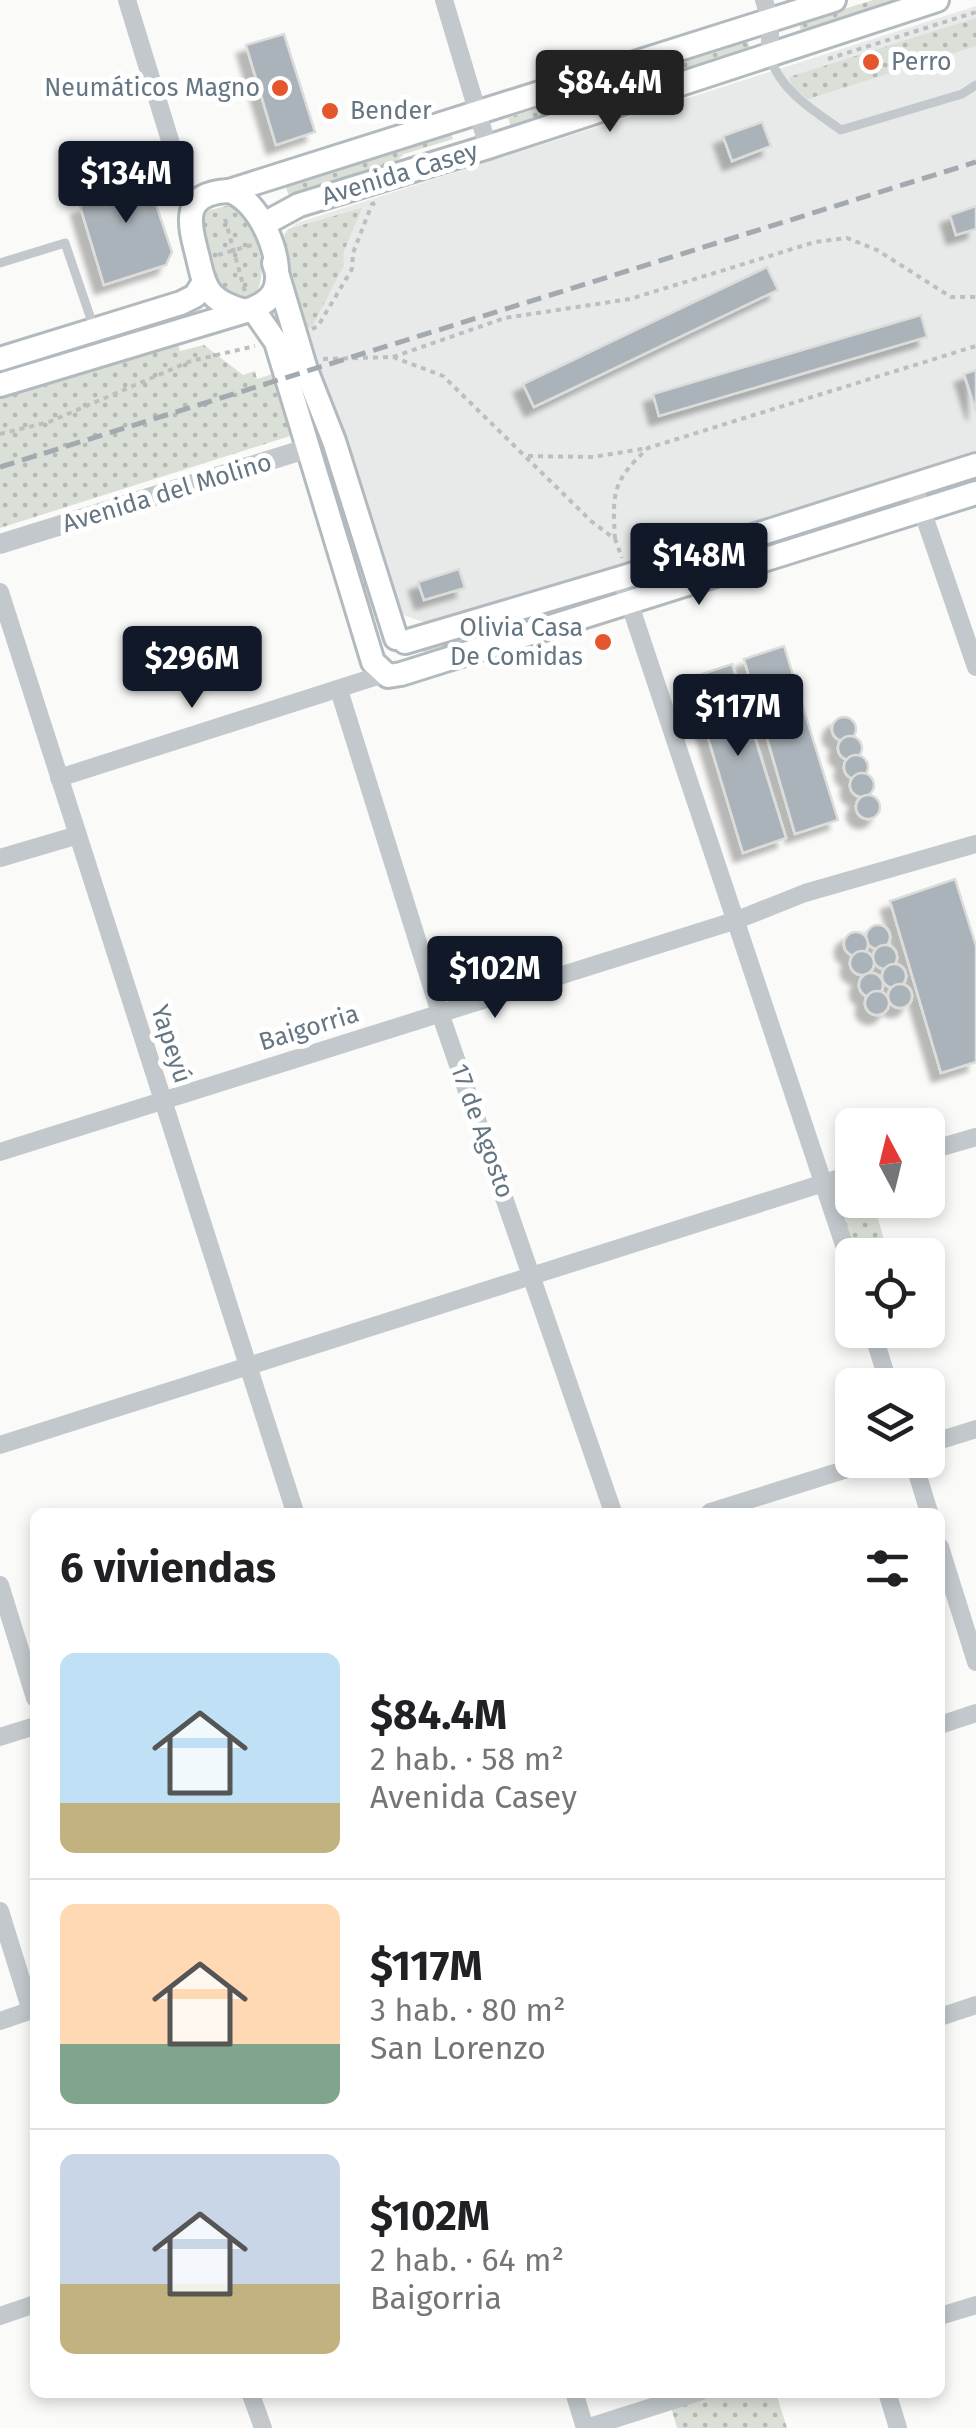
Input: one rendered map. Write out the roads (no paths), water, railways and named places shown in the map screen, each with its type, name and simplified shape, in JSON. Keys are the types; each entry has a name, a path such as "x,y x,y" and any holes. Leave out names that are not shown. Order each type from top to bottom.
{"main road":[{"name":"Avenida Casey","path":"191,209 200,199 218,192 477,114 767,10 834,0"},
{"name":"Avenida Casey","path":"269,242 299,206 937,0"},
{"path":"229,191 242,195 269,242 310,448 388,666"},
{"path":"191,209 189,223 210,294 250,310 286,339 303,360 401,640 411,652 388,666"},
{"path":"0,385 266,302 276,287 269,242"},
{"path":"0,358 181,303 195,296 202,271"},
{"name":"Avenida del Molino","path":"310,448 334,441"},
{"path":"388,666 381,641 401,640 625,576 976,464"},
{"path":"388,666 628,602 976,493"}],"street":[{"path":"127,0 191,209"},
{"path":"444,0 488,147"},
{"path":"767,10 770,56"},
{"name":"Avenida del Molino","path":"0,544 310,448"},
{"path":"913,484 976,667"},
{"path":"625,576 628,602 842,1238"},
{"name":"Yapeyú","path":"0,592 295,1508"},
{"path":"59,778 338,690 388,666"},
{"name":"17 de Agosto","path":"338,690 440,1014 612,1508"},
{"path":"0,858 78,835"},
{"name":"Baigorria","path":"0,1152 737,920 805,893 976,844"},
{"path":"945,1146 976,1137"},
{"path":"0,1445 835,1179"},
{"path":"945,1438 976,1428"},
{"path":"723,1508 835,1473"},
{"path":"918,1478 928,1508"},
{"path":"945,1564 976,1662"},
{"path":"0,1585 30,1682"},
{"path":"945,1723 976,1713"},
{"path":"0,1737 30,1728"},
{"path":"0,1911 30,2001"},
{"path":"945,2014 976,2005"},
{"path":"0,2021 30,2011"},
{"path":"945,2314 976,2305"},
{"path":"0,2316 30,2306"},
{"path":"252,2398 263,2428"},
{"path":"576,2398 586,2428 680,2398"},
{"path":"889,2398 898,2428"}],"lane":[{"path":"770,56 776,75 800,102 841,130 962,94 976,85"},
{"path":"0,263 65,243 94,330"}],"railway":[{"path":"0,467 976,162"}],"place":[{"name":"Perro","path":"871,62"},
{"name":"Neumáticos Magno","path":"280,88"},
{"name":"Bender","path":"330,111"},
{"name":"Olivia Casa De Comidas","path":"603,642"}]}
